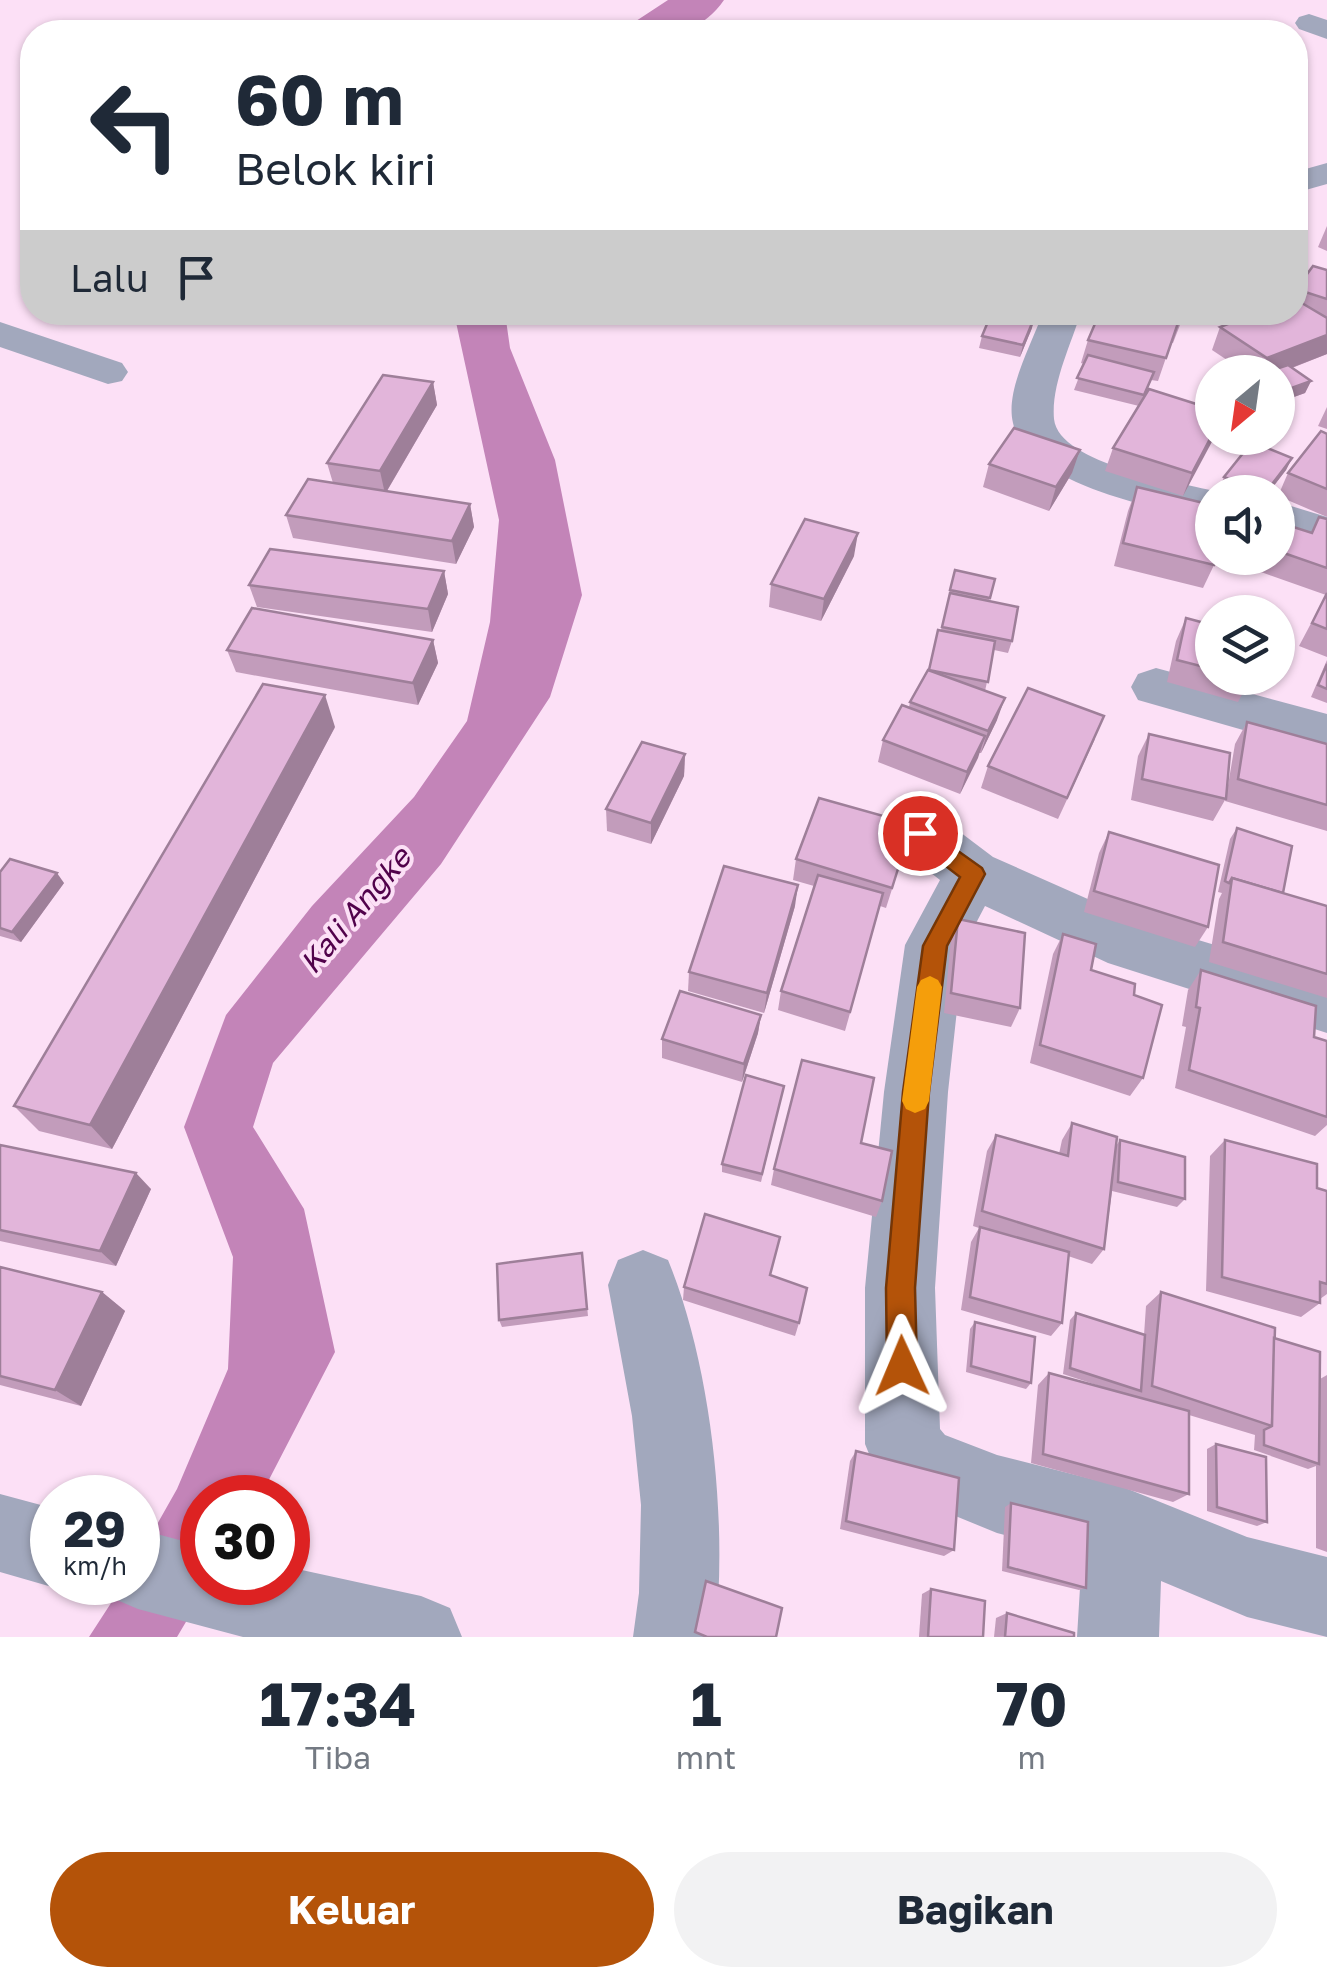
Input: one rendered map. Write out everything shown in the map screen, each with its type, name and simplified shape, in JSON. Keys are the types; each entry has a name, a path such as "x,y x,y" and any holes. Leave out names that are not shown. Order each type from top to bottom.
{"street":[{"path":"1058,325 1035,403 1034,427 1048,450 1102,476 1195,501"},
{"path":"0,334 108,372"},
{"path":"1295,522 1327,532"},
{"path":"1156,686 1327,734"},
{"path":"1327,1006 1129,945 947,854 916,1092 900,1288 903,1444 919,1463 997,1494 1123,1526 1247,1576 1327,1597"},
{"path":"643,1285 674,1461 682,1588 674,1637"},
{"path":"1118,1637 1123,1526"},
{"path":"0,1532 30,1541"},
{"path":"160,1575 421,1637"}],"water":[{"name":"Kali Angke","path":"457,325 507,325 510,348 555,460 582,595 550,697 441,864 273,1063 253,1127 304,1209 335,1352 271,1475 183,1475 228,1369 233,1257 184,1127 226,1015 312,906 414,797 467,721 490,622 499,520"},
{"path":"180,1482 180,1605 196,1605 177,1637 89,1637 110,1605 160,1605 160,1519"}],"building":[{"path":"1313,266 1327,270 1327,299 1308,293 1308,273"},
{"path":"1308,307 1327,318 1327,335 1275,355 1262,355 1220,327 1308,325"},
{"path":"987,325 1031,325 1023,345 982,336"},
{"path":"1094,325 1177,325 1166,358 1088,340"},
{"path":"1088,355 1154,372 1144,395 1077,378"},
{"path":"1295,370 1311,381 1295,387"},
{"path":"383,375 433,382 380,471 327,463"},
{"path":"1149,389 1195,404 1195,455 1201,455 1192,473 1113,448"},
{"path":"1014,428 1080,450 1056,487 989,464"},
{"path":"1321,431 1327,434 1327,489 1288,473"},
{"path":"1242,455 1292,458 1279,475 1226,475"},
{"path":"308,479 470,504 452,541 286,515"},
{"path":"1137,487 1195,501 1195,560 1123,543"},
{"path":"1319,517 1327,519 1327,568 1295,557 1295,528 1312,533"},
{"path":"805,519 858,533 824,599 771,584"},
{"path":"270,549 444,571 428,609 249,585"},
{"path":"955,570 995,579 990,598 950,590"},
{"path":"950,593 1018,607 1012,641 942,627"},
{"path":"1327,593 1327,629 1312,623"},
{"path":"252,608 433,640 413,683 227,650"},
{"path":"1186,618 1195,620 1195,665 1177,660"},
{"path":"938,630 995,641 988,682 929,670"},
{"path":"1327,664 1327,689 1318,685"},
{"path":"928,670 1005,698 988,731 910,702"},
{"path":"263,684 325,695 90,1125 14,1106"},
{"path":"1028,688 1104,716 1067,798 988,766"},
{"path":"902,705 985,736 967,772 883,740"},
{"path":"1247,722 1327,744 1327,805 1238,779"},
{"path":"1149,734 1230,753 1226,799 1142,779"},
{"path":"642,742 685,754 651,823 606,809"},
{"path":"819,798 912,824 892,888 796,859"},
{"path":"1237,828 1292,846 1283,893 1232,878 1229,883 1225,881"},
{"path":"1109,832 1219,865 1208,927 1094,891"},
{"path":"10,859 57,873 12,932 0,928 0,872"},
{"path":"724,866 798,885 767,993 689,972"},
{"path":"818,875 883,893 850,1012 781,991"},
{"path":"1232,878 1327,906 1327,974 1223,942"},
{"path":"958,919 1025,933 1020,1008 951,993"},
{"path":"1063,934 1096,944 1091,970 1135,984 1134,995 1162,1005 1143,1078 1040,1045"},
{"path":"1201,970 1316,1006 1314,1037 1327,1041 1327,1117 1189,1070 1200,1008 1196,1007"},
{"path":"680,991 761,1015 744,1064 662,1039"},
{"path":"802,1060 874,1078 861,1143 892,1151 882,1201 774,1169"},
{"path":"746,1075 784,1086 762,1174 722,1164"},
{"path":"1072,1123 1117,1137 1104,1249 982,1211 996,1135 1068,1156"},
{"path":"1120,1140 1185,1157 1185,1199 1118,1182"},
{"path":"1225,1140 1317,1164 1317,1188 1327,1191 1327,1284 1320,1282 1320,1303 1222,1277"},
{"path":"0,1145 136,1173 100,1251 0,1230"},
{"path":"705,1214 780,1237 770,1275 807,1288 799,1323 684,1287"},
{"path":"980,1227 1069,1252 1062,1323 970,1297"},
{"path":"582,1253 587,1309 499,1320 497,1264"},
{"path":"0,1267 102,1292 55,1390 0,1376"},
{"path":"1161,1292 1275,1328 1272,1426 1152,1386"},
{"path":"1076,1313 1145,1335 1141,1391 1070,1368"},
{"path":"975,1322 1035,1337 1031,1383 971,1366"},
{"path":"1274,1338 1320,1352 1319,1464 1264,1445 1264,1430 1272,1426"},
{"path":"1049,1373 1189,1411 1189,1494 1043,1454"},
{"path":"1216,1444 1266,1457 1267,1522 1217,1507"},
{"path":"856,1451 959,1478 954,1550 846,1521"},
{"path":"1011,1503 1088,1522 1086,1588 1008,1567"},
{"path":"706,1581 782,1608 776,1637 707,1637 695,1632"},
{"path":"931,1589 985,1601 983,1637 928,1637"},
{"path":"1007,1613 1074,1633 1074,1637 1005,1637"}],"waterway":[{"path":"671,20 700,0"}],"slow traffic":[{"path":"915,1101 930,987"}],"route":[{"path":"902,1366 900,1288 916,1092 935,946 973,874 920,833"}]}
